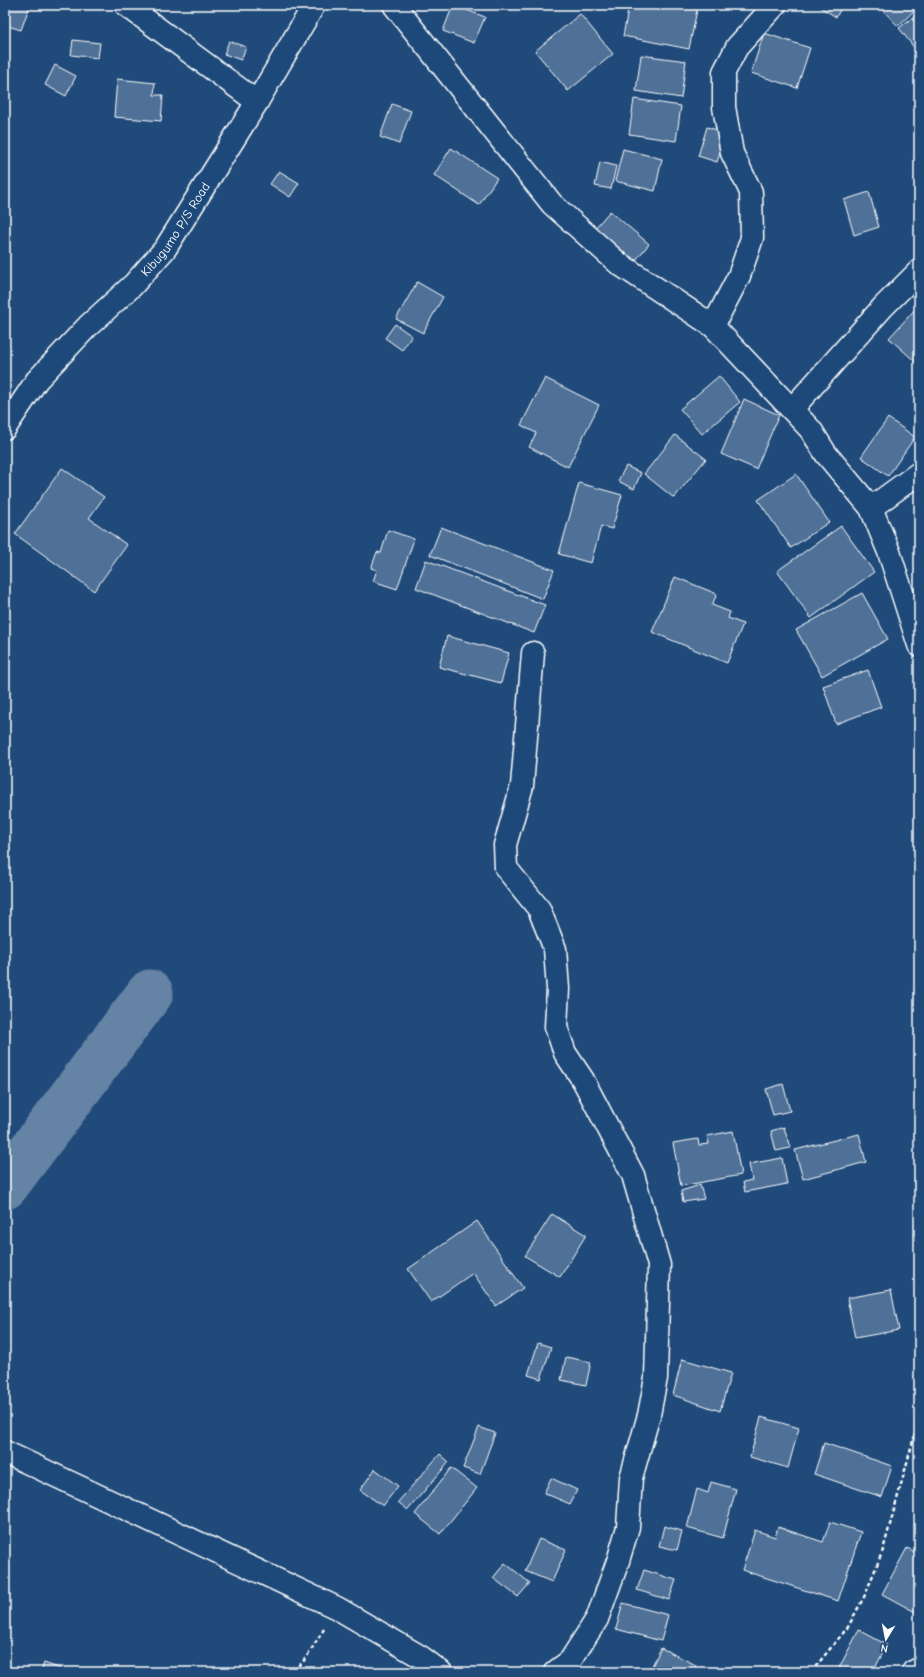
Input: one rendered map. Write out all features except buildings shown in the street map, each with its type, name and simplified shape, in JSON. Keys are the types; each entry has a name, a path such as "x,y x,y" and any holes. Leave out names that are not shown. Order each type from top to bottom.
{"street":[{"path":"126,5 257,102"},
{"name":"Kibugumo P/S Road","path":"5,428 37,380 88,326 133,285 165,249 257,102 314,5"},
{"path":"394,5 552,204 618,263 713,326 811,430 826,454 871,508 889,552 919,645"},
{"path":"713,326 739,276 752,238 751,192 732,153 724,107 724,72 737,46 775,5"},
{"path":"792,409 883,307 919,271"},
{"path":"871,508 919,473"},
{"path":"533,653 522,786 505,845 506,868 539,909 555,949 558,989 556,1027 564,1054 583,1080 633,1175 659,1265 656,1378 649,1415 631,1478 628,1527 618,1561 597,1619 570,1661 555,1672"},
{"path":"5,1452 337,1608 421,1657 441,1672"},
{"path":"913,1672 919,1668"}],"path":[{"path":"811,1672 848,1626 865,1595 883,1550 919,1419"},
{"path":"294,1672 306,1658 337,1608"}],"waterway":[{"path":"5,1186 150,993"}]}
